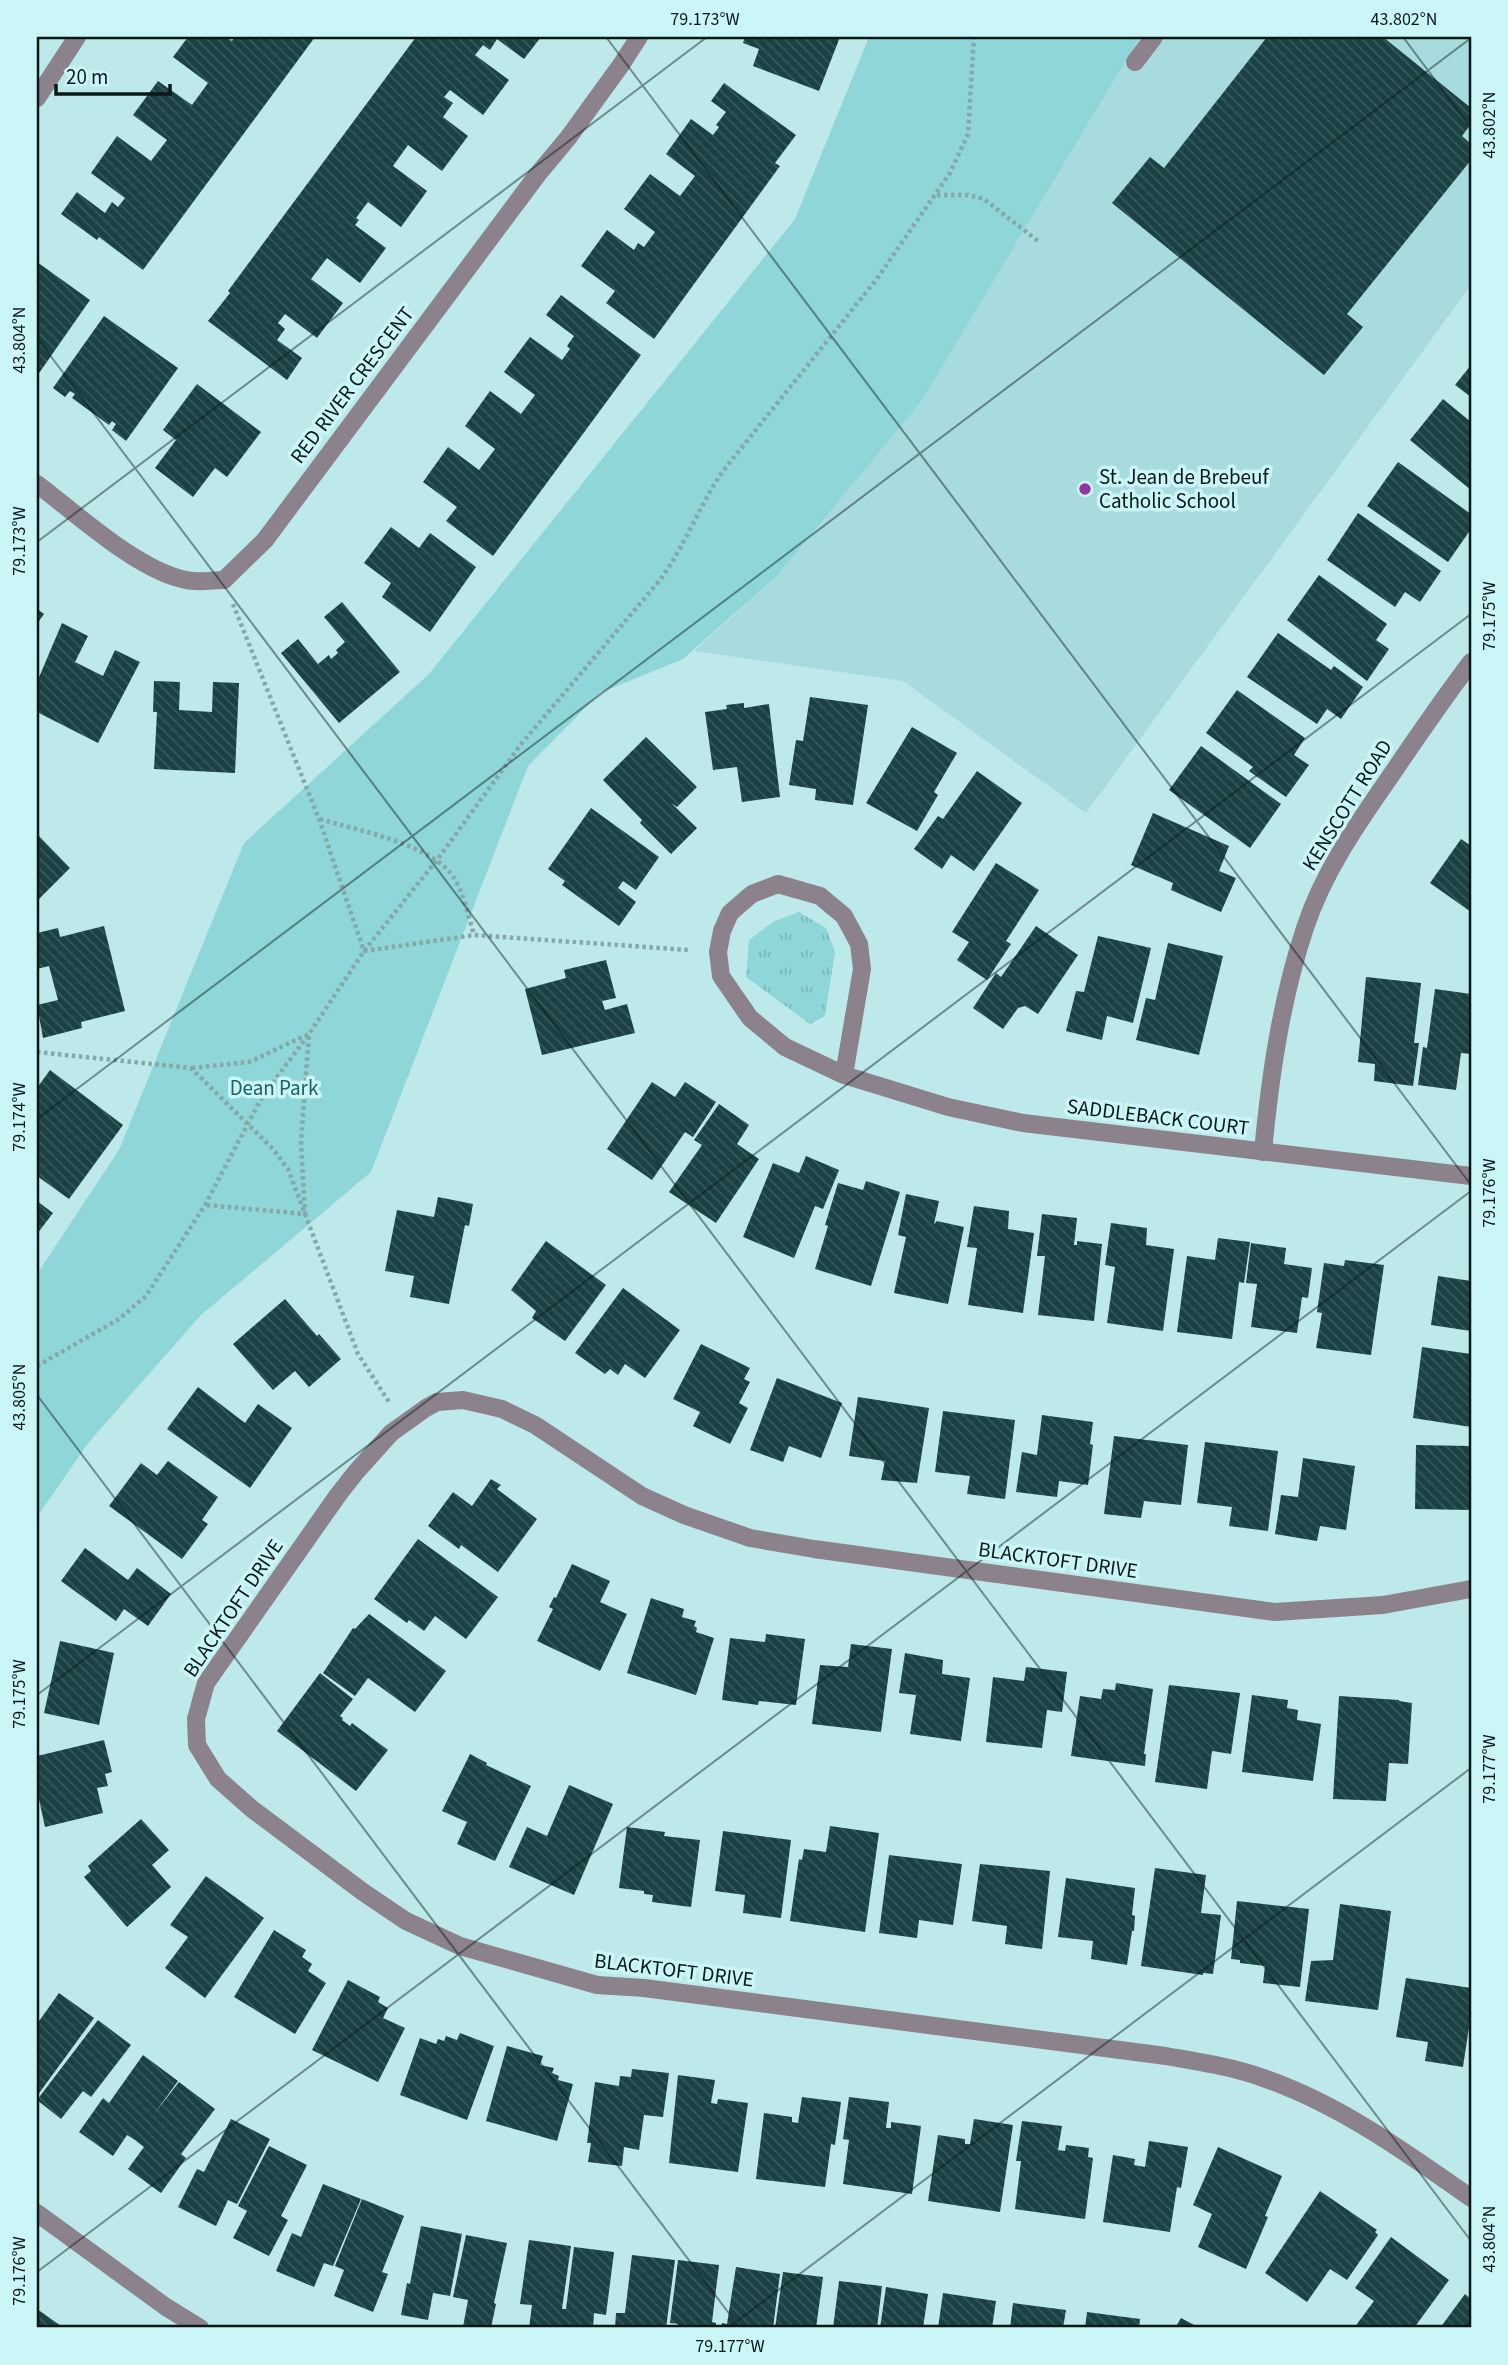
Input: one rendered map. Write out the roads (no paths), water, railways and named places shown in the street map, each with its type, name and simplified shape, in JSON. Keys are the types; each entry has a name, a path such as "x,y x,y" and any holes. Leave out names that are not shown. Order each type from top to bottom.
{"street":[{"path":"37,99 78,37"},
{"name":"RED RIVER CRESCENT","path":"37,484 138,560 161,573 188,581 224,580 265,540 568,138 639,37"},
{"path":"1135,62 1154,37"},
{"name":"KENSCOTT ROAD","path":"1263,1152 1269,1085 1283,1014 1305,927 1331,866 1364,814 1471,662"},
{"name":"SADDLEBACK COURT","path":"845,1075 862,969 859,944 844,916 820,896 778,884 752,894 730,913 722,932 718,952 721,976 750,1018 785,1047 845,1075 948,1107 1023,1123 1471,1176"},
{"name":"BLACKTOFT DRIVE","path":"1471,1589 1383,1605 1275,1612 750,1538 684,1515 642,1496 535,1425 502,1409 449,1400 426,1408 402,1423 379,1445 338,1495 205,1683 196,1719 197,1745 218,1779 252,1809 406,1921 460,1947 597,1985 644,1988 1166,2056 1224,2067 1267,2079 1317,2102 1382,2137 1471,2198"},
{"path":"37,2213 156,2300 200,2328"}],"place":[{"name":"St. Jean de Brebeuf Catholic School","path":"1085,489"}],"park label":[{"name":"Dean Park","path":"274,1088"}]}
